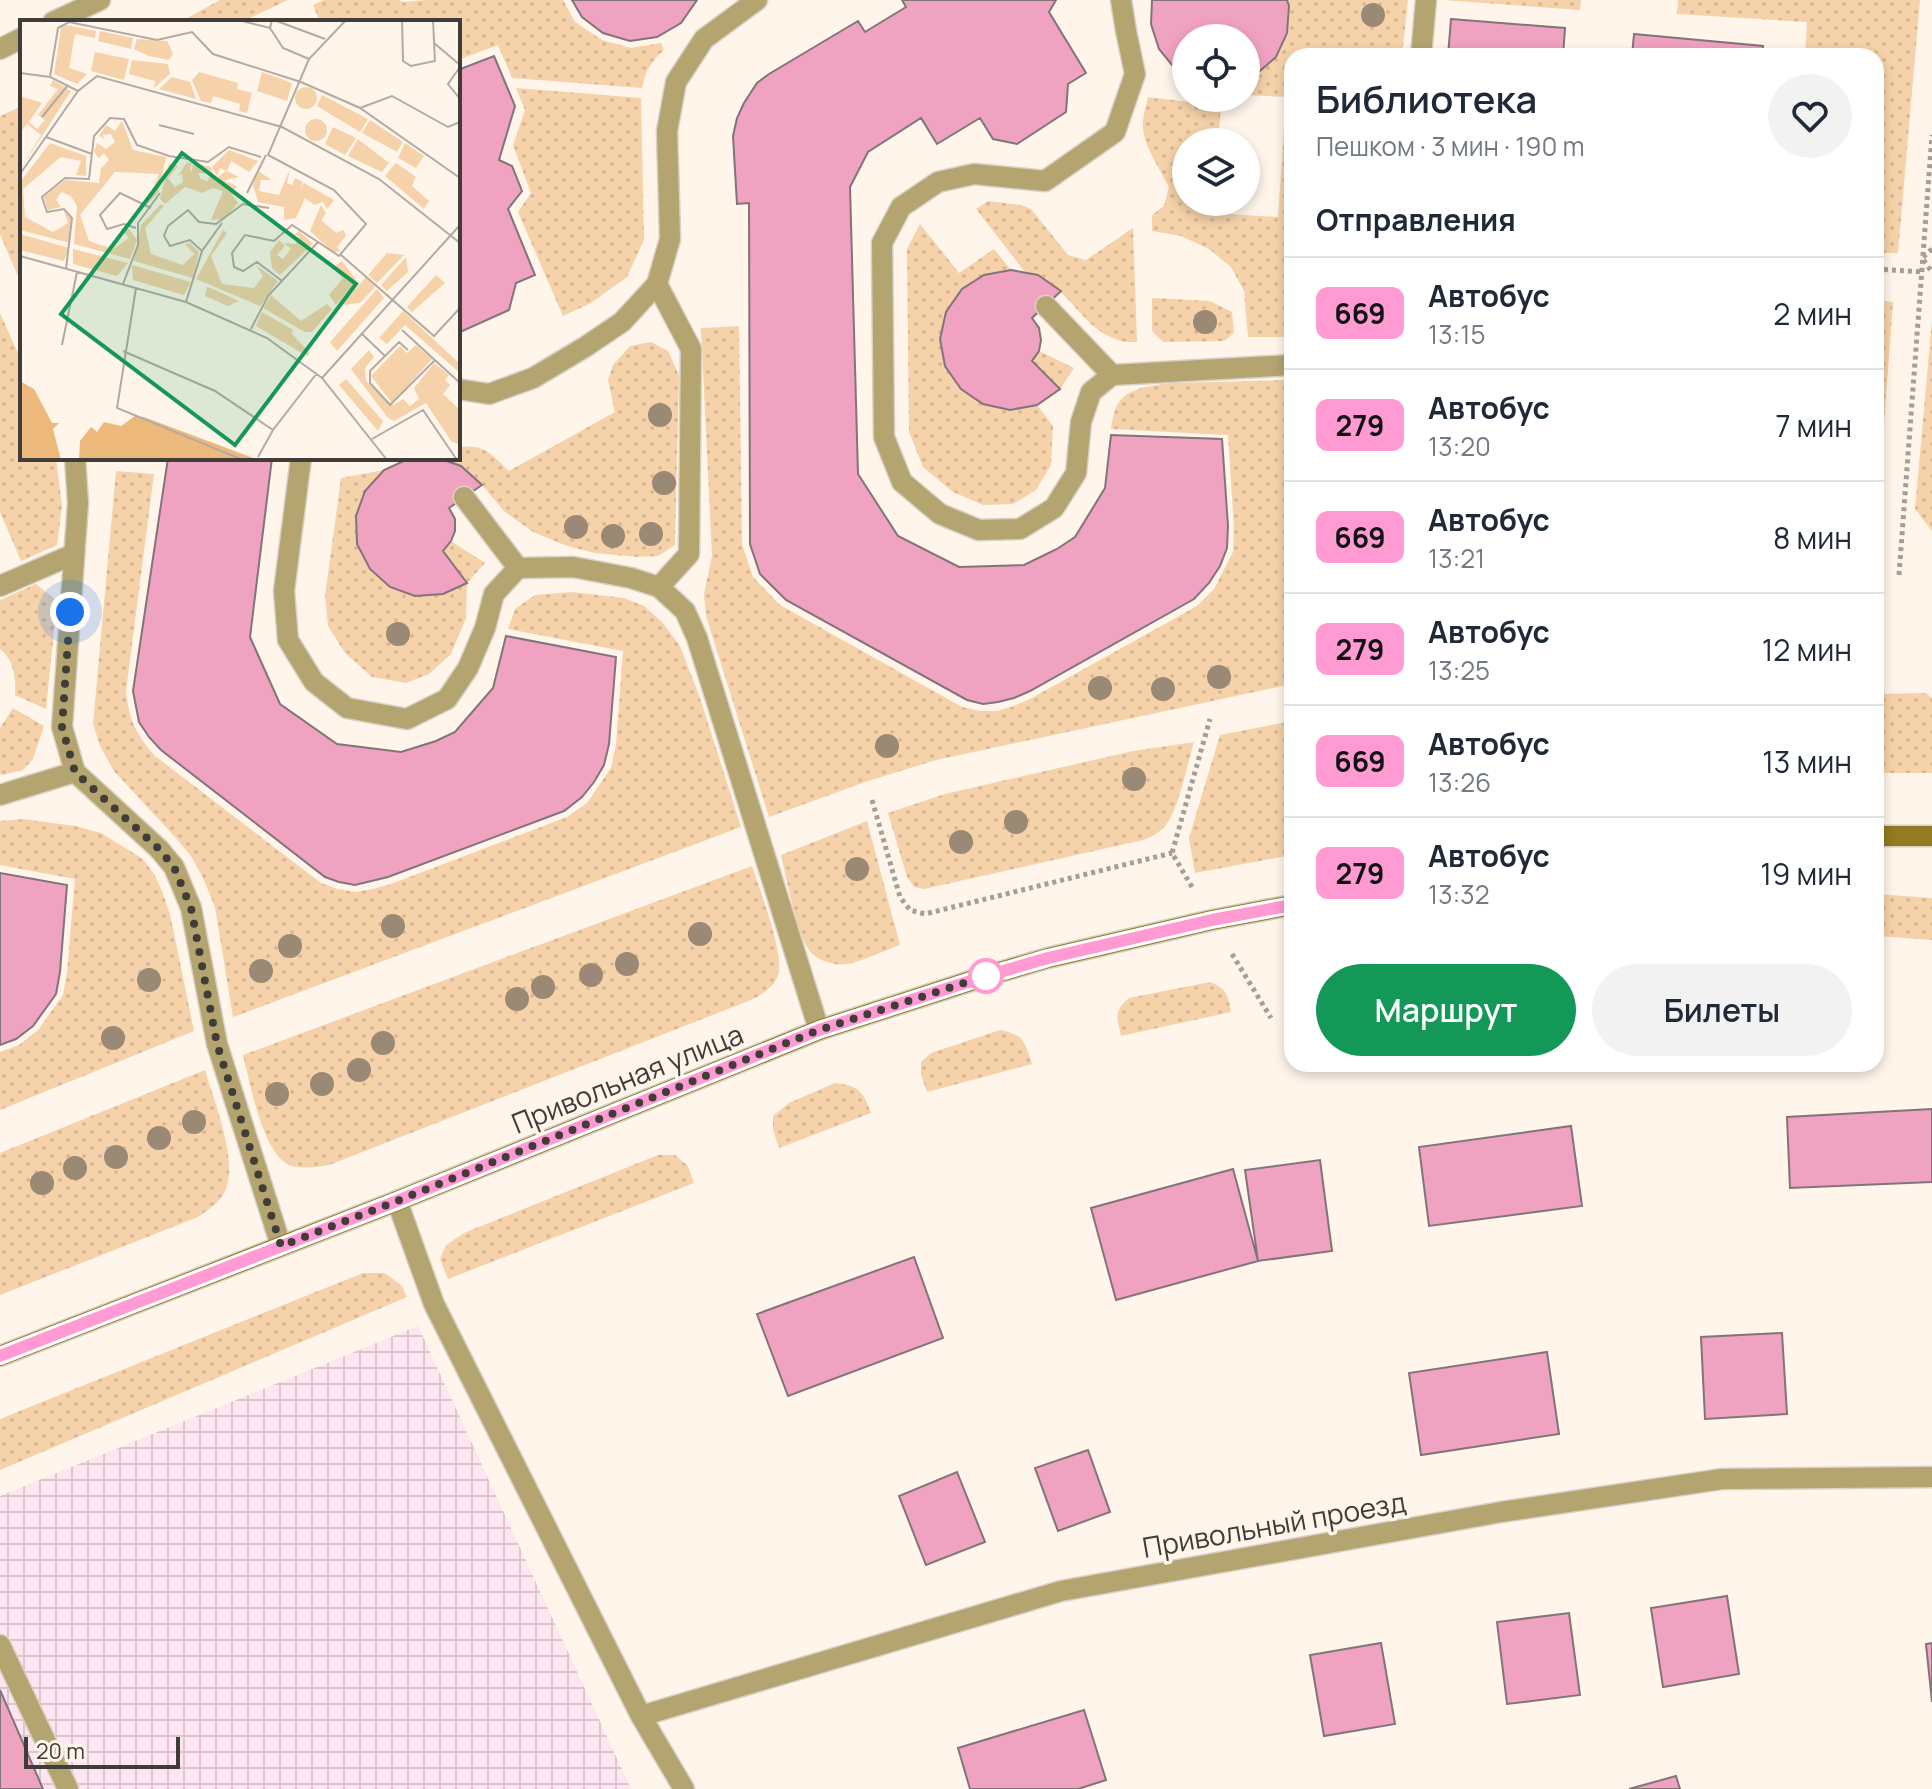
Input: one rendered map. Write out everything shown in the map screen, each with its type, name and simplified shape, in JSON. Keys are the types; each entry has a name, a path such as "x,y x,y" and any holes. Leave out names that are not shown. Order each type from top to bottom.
{"main road":[{"path":"1884,836 1932,836"},
{"name":"Привольная улица","path":"0,1356 397,1201 819,1030 1048,958 1284,906"}],"street":[{"path":"57,20 100,0"},
{"path":"460,389 489,394 533,378 622,322 657,284 670,239 667,131 676,82 704,39 757,0"},
{"path":"1121,0 1135,74 1115,132 1045,181 974,174 938,182 901,207 882,243 884,437 902,482 940,514 979,530 1020,529 1054,508 1076,473 1081,422 1091,392 1112,375 1284,365"},
{"path":"1422,48 1426,0"},
{"path":"0,49 20,39"},
{"path":"657,284 691,349 689,554 659,587"},
{"path":"1046,306 1112,375"},
{"path":"75,460 78,503 62,727 75,772 159,849 174,867 191,908 217,1044 281,1246"},
{"path":"301,460 284,591 288,640 314,682 347,708 407,719 447,699 468,668 485,628 494,594 518,568 573,567 631,578 659,587 685,611 697,638 819,1030"},
{"path":"464,497 518,568"},
{"path":"0,586 74,554"},
{"path":"0,795 75,772"},
{"path":"397,1201 434,1304 641,1716 684,1789"},
{"name":"Привольный проезд","path":"641,1716 1061,1591 1501,1512 1722,1479 1932,1477"},
{"path":"0,1645 68,1789"}],"path":[{"path":"1899,575 1932,135"},
{"path":"1922,258 1932,249"},
{"path":"1922,258 1932,272"},
{"path":"1884,270 1922,272"},
{"path":"1210,719 1172,853 1271,1018"},
{"path":"872,800 900,897 910,910 925,914 1172,853"}],"shaded area":[{"path":"220,0 288,0 245,20 184,20"},
{"path":"324,0 563,0 575,22 602,40 631,48 661,43 664,50 649,67 642,88 512,78 498,45 460,59 460,20 319,20 313,5"},
{"path":"1287,0 1408,0 1403,48 1284,48 1284,97 1260,96 1260,71 1275,57 1289,24"},
{"path":"1443,0 1581,0 1580,10"},
{"path":"1678,0 1920,0 1898,253 1884,253 1884,48 1805,48 1807,22 1677,14"},
{"path":"516,88 641,98 644,240 627,277 591,303 563,316 518,212 531,193 513,145 525,110"},
{"path":"1148,97 1172,100 1172,112 1220,112 1219,128 1172,128 1172,216 1278,217 1284,127 1284,337 1248,337 1244,291 1231,267 1209,249 1181,236 1152,231 1152,215 1164,206 1169,187 1146,143 1143,120"},
{"path":"20,107 20,281 0,234 0,116"},
{"path":"988,201 1031,209 1068,255 1086,260 1133,228 1137,342 1120,341 1105,334 1052,284 1025,272 976,209"},
{"path":"920,224 959,273 994,249 1011,270 984,275 962,289 945,366 961,389 983,404 1037,405 1053,426 1051,465 1036,490 1013,504 983,505 953,492 923,467 909,432 907,249"},
{"path":"1152,298 1210,301 1232,312 1234,333 1224,341 1163,342 1152,331"},
{"path":"1884,301 1893,302 1884,423"},
{"path":"0,313 20,358 20,460 56,460 62,506 57,545 21,561 0,512"},
{"path":"1932,320 1932,531 1915,509"},
{"path":"739,326 742,544 753,577 780,605 962,707 980,711 997,711 1032,698 1197,606 1214,589 1233,552 1228,435 1111,429 1115,410 1124,397 1138,389 1170,383 1284,380 1284,686 936,760 769,817 706,616 704,594 712,556 701,328"},
{"path":"651,342 668,351 679,375 675,545 658,556 595,553 533,532 504,511 461,466 444,460 460,460 460,448 481,448 509,471 615,412 608,380 613,365 630,346"},
{"path":"1039,351 1074,368 1060,389 1032,361"},
{"path":"384,470 357,544 370,569 390,586 443,594 467,583 466,618 451,654 429,674 406,683 372,677 345,653 328,626 325,596 341,478"},
{"path":"116,471 154,474 126,691 134,726 155,756 321,883 355,892 391,884 567,817 587,803 611,768 616,745 623,651 508,629 515,609 535,595 572,592 624,598 644,606 662,622 680,646 741,827 233,1017 215,907 203,878 191,856 114,771 100,746 93,724"},
{"path":"451,541 485,563 467,583 443,551"},
{"path":"36,584 57,601 46,709 15,695 13,670 0,649 0,600"},
{"path":"1926,693 1932,698 1932,773 1884,773 1884,694"},
{"path":"13,708 44,726 33,759 23,770 2,775 0,728"},
{"path":"1284,723 1284,856 1195,873 1189,838 1220,735"},
{"path":"1194,742 1170,819 1149,838 924,889 914,887 907,877 888,813 945,794 1133,751"},
{"path":"23,819 101,833 143,859 154,874 170,914 194,1031 0,1110 0,1052 19,1045 38,1030 63,995 75,879 0,865 0,821"},
{"path":"867,821 900,945 854,962 843,964 821,960 809,950 800,932 781,855"},
{"path":"752,866 771,922 779,966 774,984 751,1000 329,1165 292,1166 273,1149 259,1118 243,1055"},
{"path":"1884,895 1932,898 1932,940 1884,937"},
{"path":"1210,982 1226,993 1231,1012 1121,1036 1118,1015 1120,1007 1129,998"},
{"path":"1000,1030 1022,1040 1032,1064 927,1092 921,1075 921,1062 931,1053"},
{"path":"205,1070 224,1131 229,1164 229,1179 217,1202 198,1217 0,1295 0,1153"},
{"path":"835,1083 859,1091 871,1113 779,1148 773,1130 773,1116 789,1103"},
{"path":"658,1155 675,1155 688,1166 694,1183 448,1279 440,1259 446,1245 464,1233"},
{"path":"363,1273 385,1273 402,1286 407,1297 0,1470 0,1419"},
{"path":"418,1326 631,1789 0,1789 0,1496"}],"building":[{"path":"572,0 697,0 681,23 657,37 630,41 603,33 582,17"},
{"path":"902,0 1056,0 1049,12 1086,73 1068,84 1066,112 1017,144 993,139 980,118 937,144 921,118 868,152 850,187 858,474 898,536 959,567 1024,565 1075,537 1105,488 1111,435 1222,439 1227,548 1209,583 1194,599 1030,691 1014,698 983,704 967,700 786,600 760,574 750,544 749,203 737,204 733,136 737,118 757,83 769,74 858,21 865,32 906,7"},
{"path":"1152,0 1287,0 1289,6 1287,33 1276,57 1260,71 1260,24 1172,24 1172,65 1159,49 1151,24"},
{"path":"1451,19 1565,28 1564,48 1449,48"},
{"path":"1634,34 1763,46 1763,48 1633,48"},
{"path":"494,56 515,106 499,160 512,166 522,191 508,209 535,275 516,283 509,310 460,332 460,69"},
{"path":"1011,270 1038,275 1061,291 1032,318 1039,328 1041,340 1039,351 1032,361 1060,389 1037,405 1010,410 983,404 961,389 945,366 940,339 946,312 962,289 984,275"},
{"path":"168,460 272,460 250,637 280,704 337,744 401,752 455,732 493,688 506,636 616,657 609,744 604,765 582,797 564,811 388,877 355,885 325,877 161,750 139,722 133,691"},
{"path":"406,460 444,460 461,466 482,485 449,508 455,519 455,531 443,551 467,583 443,594 415,596 390,587 370,569 357,544 356,516 365,491 384,470"},
{"path":"406,460 444,460 461,466 482,485 449,508 455,519 455,531 443,551 467,583 443,594 415,596 390,587 370,569 357,544 356,516 365,491 384,470"},
{"path":"0,873 67,885 56,994 33,1026 16,1039 0,1045"},
{"path":"1932,1109 1932,1182 1790,1188 1787,1117"},
{"path":"1571,1126 1582,1206 1429,1226 1419,1147"},
{"path":"1320,1160 1332,1251 1258,1261 1245,1170"},
{"path":"1233,1169 1258,1261 1116,1300 1091,1208"},
{"path":"914,1257 943,1338 788,1396 757,1314"},
{"path":"1782,1333 1787,1414 1705,1419 1701,1337"},
{"path":"1547,1352 1559,1434 1421,1455 1409,1373"},
{"path":"1088,1450 1110,1512 1058,1531 1035,1468"},
{"path":"957,1472 985,1542 926,1565 899,1496"},
{"path":"1727,1596 1739,1674 1663,1687 1651,1608"},
{"path":"1569,1613 1580,1695 1507,1704 1497,1622"},
{"path":"1381,1643 1395,1724 1324,1736 1310,1655"},
{"path":"1932,1643 1932,1702 1926,1644"},
{"path":"0,1690 43,1789 0,1789"},
{"path":"1084,1710 1106,1780 1078,1789 970,1789 958,1748"},
{"path":"1676,1776 1680,1789 1629,1789"}],"bus line":[{"name":"669","path":"0,1356 397,1201 819,1030 1048,958 1110,942 1284,906"}],"route":[{"path":"70,612 62,727 75,772 159,849 174,867 183,886 191,908 217,1044 281,1246 819,1030 989,975 986,976"}]}
